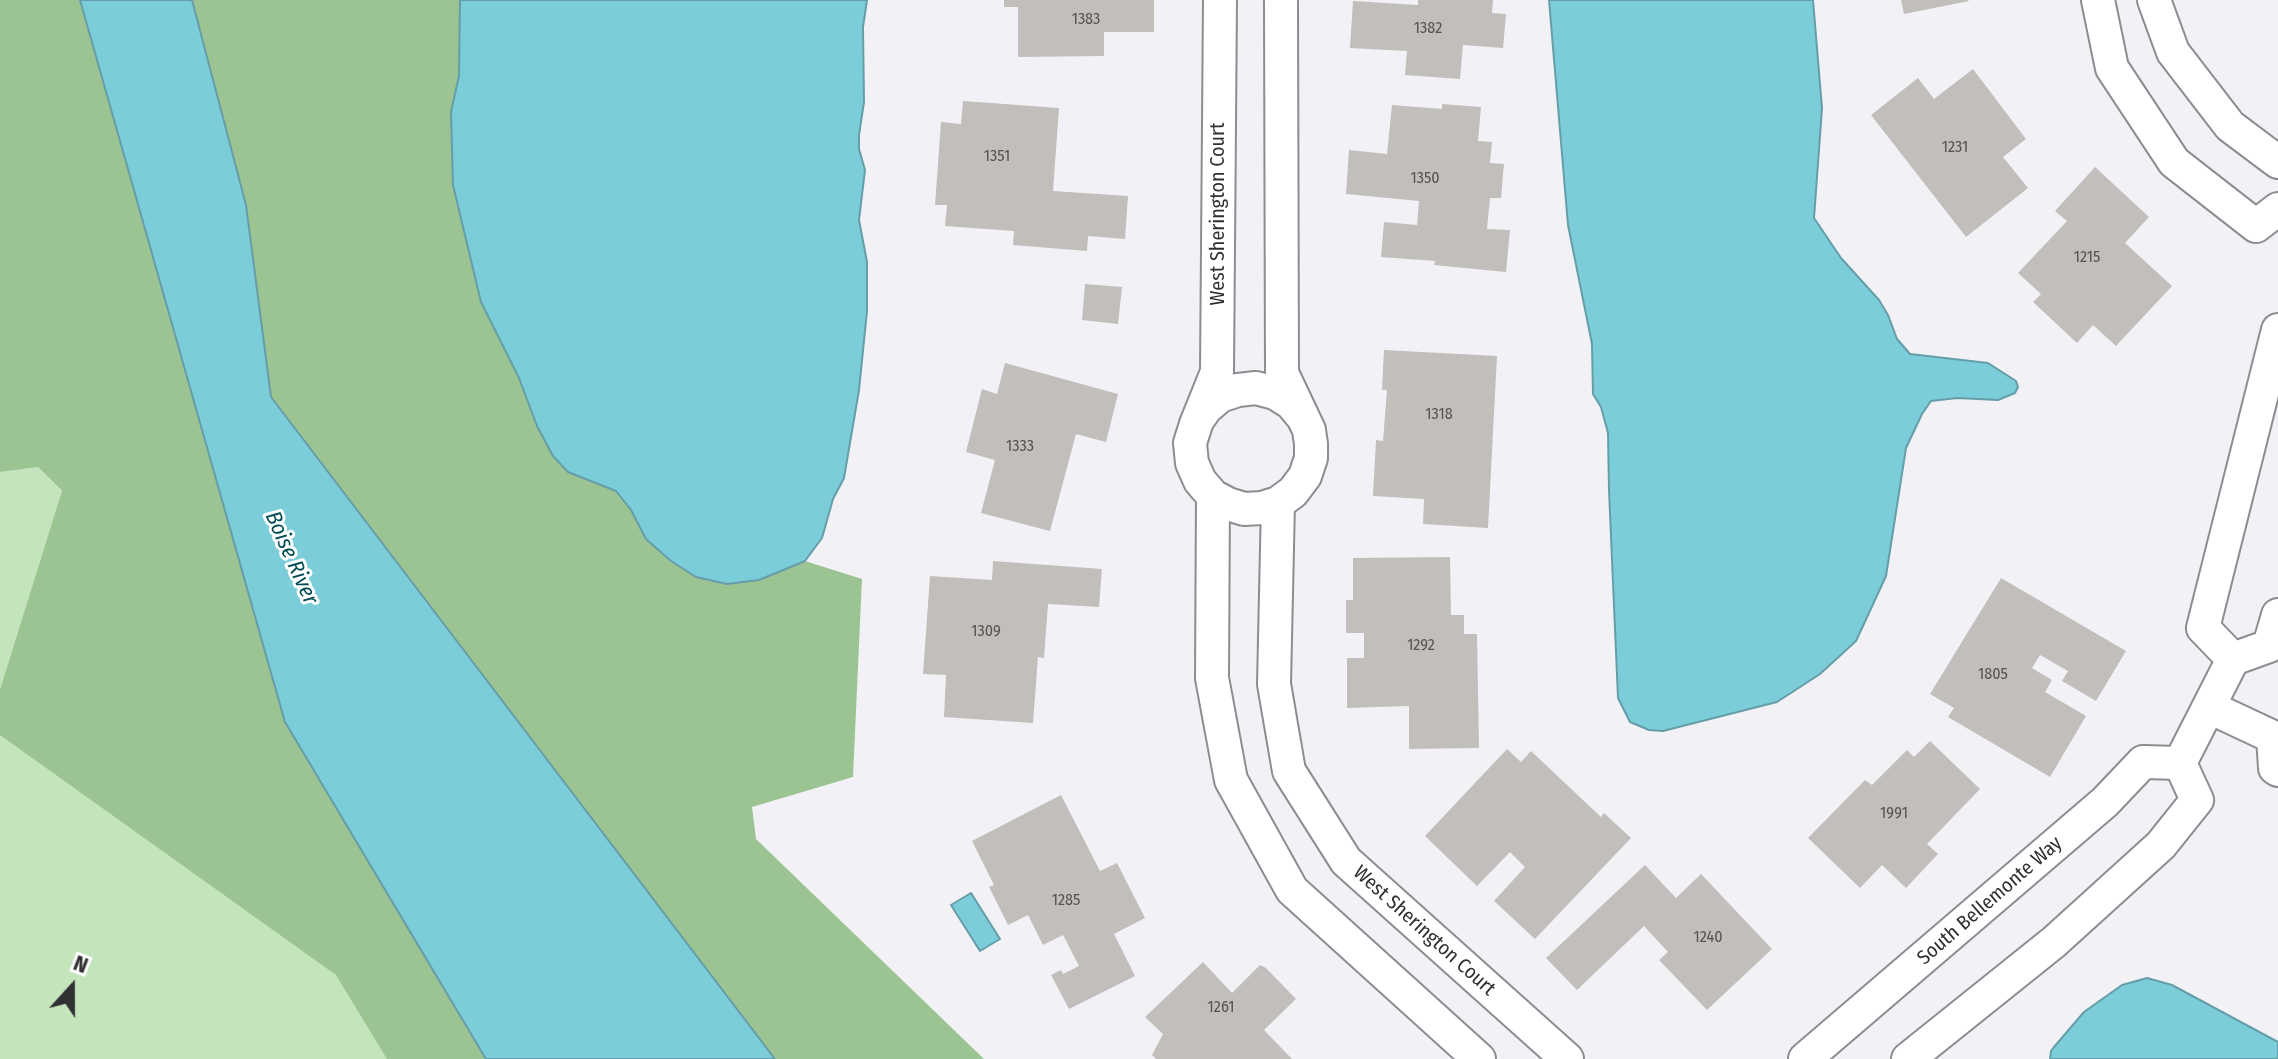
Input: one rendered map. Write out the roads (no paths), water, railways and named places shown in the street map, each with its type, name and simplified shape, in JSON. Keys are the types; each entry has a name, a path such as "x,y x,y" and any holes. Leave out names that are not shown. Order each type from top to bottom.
{"street":[{"name":"West Sherington Court","path":"1213,496 1200,481 1192,463 1190,443 1217,372 1220,0"},
{"path":"1281,0 1282,373 1309,430 1311,458 1305,476 1293,492 1278,503 1244,509 1213,496 1212,678 1231,780 1292,890 1479,1059"},
{"path":"2098,0 2112,68 2174,162 2256,226 2278,209"},
{"path":"2154,0 2173,52 2182,64 2230,126 2278,162"},
{"path":"2233,659 2203,628 2278,330"},
{"path":"1196,424 1206,408 1220,396 1256,388 1275,393 1291,403 1303,417"},
{"name":"West Sherington Court","path":"1278,503 1274,684 1289,771 1346,861 1567,1059"},
{"path":"1908,1059 2054,942 2161,845 2197,800 2180,763 2233,659 2269,646 2278,615"},
{"path":"2209,707 2275,736 2275,768 2278,770"},
{"name":"South Bellemonte Way","path":"1805,1059 2105,802 2143,762 2180,763"}],"water":[{"name":"Boise River","path":"80,0 192,0 246,205 271,397 775,1059 486,1059 285,722"},
{"path":"460,0 867,0 863,27 864,102 859,135 865,170 859,220 867,262 867,311 859,390 844,478 833,499 822,538 805,561 759,580 727,584 696,577 646,539 631,510 616,491 568,472 553,456 481,302 453,185 451,112 459,76"},
{"path":"1549,0 1813,0 1822,108 1814,218 1841,258 1879,300 1897,339 1910,354 1988,363 2016,381 2018,387 2015,393 1998,400 1957,398 1931,401 1922,414 1906,448 1886,576 1856,641 1820,674 1777,702 1663,731 1649,730 1630,722 1618,698 1608,433 1601,407 1593,394 1592,344 1568,225"},
{"path":"971,893 1000,939 980,951 951,905"},
{"path":"2147,978 2172,985 2278,1042 2278,1059 2050,1059 2051,1051 2084,1012 2122,985"}]}
